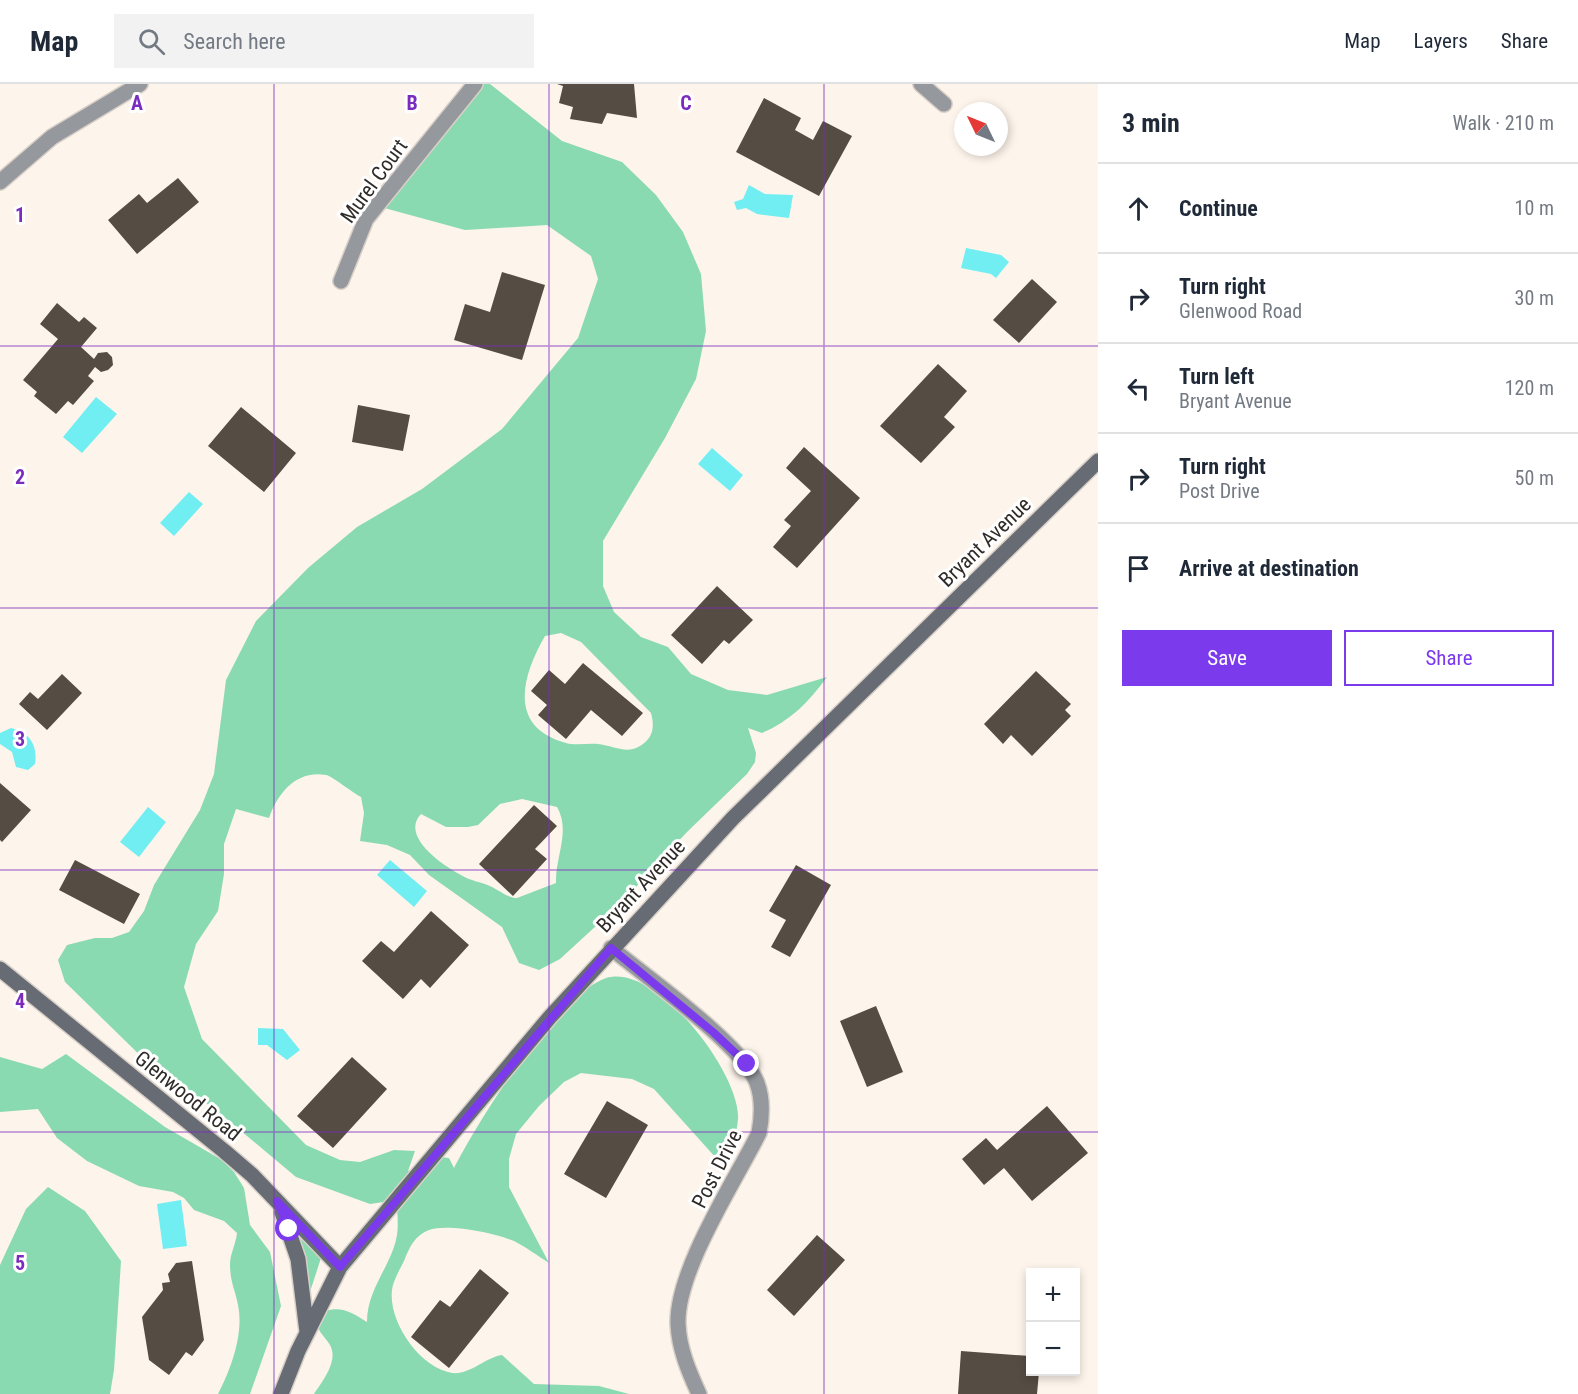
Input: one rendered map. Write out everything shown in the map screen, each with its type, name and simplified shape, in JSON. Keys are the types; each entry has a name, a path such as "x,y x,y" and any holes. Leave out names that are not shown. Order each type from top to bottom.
{"main road":[{"name":"Bryant Avenue","path":"281,1394 307,1332 340,1267 611,948 733,818 1098,461"},
{"name":"Glenwood Road","path":"0,969 224,1150 340,1267"},
{"path":"277,1201 298,1258 307,1332"}],"street":[{"path":"0,182 52,137 140,84"},
{"name":"Murel Court","path":"341,281 366,219 475,84"},
{"path":"921,84 944,104"},
{"name":"Post Drive","path":"611,948 713,1032 747,1064 758,1084 762,1113 759,1133 693,1262 680,1303 678,1324 685,1364 699,1394"}],"green space":[{"path":"475,84 490,84 562,141 622,162 656,195 683,232 701,274 706,331 696,379 665,438 603,541 603,586 614,612 641,637 668,647 691,674 728,690 767,695 827,677 806,703 781,723 762,733 748,728 756,753 755,762 747,774 687,832 621,903 560,959 539,970 519,963 502,927 429,875 410,855 387,845 360,841 364,813 361,797 329,776 315,774 290,785 277,800 269,818 236,809 224,844 224,874 218,911 196,944 184,987 202,1039 306,1145 340,1160 360,1162 394,1150 415,1151 408,1171 440,1157 449,1158 454,1168 499,1092 520,1062 542,1033 586,989 606,978 626,978 648,987 671,1004 711,1050 726,1076 735,1099 738,1119 735,1138 725,1168 654,1089 632,1079 581,1073 564,1082 539,1106 516,1134 509,1159 509,1187 549,1263 506,1238 472,1230 437,1228 424,1232 413,1242 392,1290 395,1316 408,1342 418,1353 440,1369 459,1373 502,1355 534,1384 599,1386 629,1394 314,1394 328,1371 332,1358 330,1345 317,1325 325,1311 337,1309 347,1311 367,1322 373,1292 396,1241 397,1200 370,1204 296,1177 216,1110 150,1065 65,982 58,960 67,945 95,938 112,938 129,932 144,911 154,885 200,810 214,774 226,680 256,621 308,568 357,527 422,489 502,429 578,338 598,279 591,256 547,225 465,230 377,206","holes":["561,633 581,642 651,713 652,733 643,744 628,750 598,744 570,744 547,735 535,725 527,713 525,698 530,667 545,636","522,799 557,807 561,816 563,835 556,883 517,898 507,896 453,870 434,857 419,840 416,823 421,814 446,827 468,827 478,825 500,804"]},
{"path":"66,1054 165,1127 222,1160 234,1172 244,1188 250,1225 270,1252 281,1306 250,1394 218,1394 232,1362 238,1339 238,1305 230,1264 237,1233 224,1221 194,1210 184,1198 173,1192 139,1186 87,1161 57,1138 38,1109 0,1112 0,1057 42,1069"},
{"path":"48,1187 85,1211 121,1261 114,1370 110,1394 0,1394 0,1265 26,1209"},
{"path":"291,1224 321,1258 308,1298"}],"water":[{"path":"749,185 765,194 793,195 789,218 757,214 746,208 737,210 734,202 743,199"},
{"path":"966,248 1001,255 1009,262 996,278 991,274 961,268"},
{"path":"96,397 117,414 82,453 63,437"},
{"path":"712,448 743,475 730,491 698,464"},
{"path":"189,492 203,504 174,536 160,523"},
{"path":"11,728 28,736 34,746 35,764 28,770 16,767 12,752 0,744 0,733"},
{"path":"148,807 166,822 139,857 120,842"},
{"path":"390,860 427,891 414,907 377,875"},
{"path":"258,1028 283,1029 300,1050 287,1060 267,1045 258,1045"},
{"path":"181,1200 187,1246 163,1249 157,1204"}],"building":[{"path":"557,84 634,84 637,118 607,113 602,124 570,119 573,107 559,103 563,86"},
{"path":"764,98 801,118 795,130 813,140 823,121 852,136 819,196 736,152"},
{"path":"178,178 199,202 137,254 108,220 139,194 147,203"},
{"path":"502,272 545,285 522,360 454,340 465,304 490,312"},
{"path":"1032,279 1057,302 1019,343 993,320"},
{"path":"57,303 79,322 84,317 97,328 81,347 94,359 98,353 107,352 112,357 113,365 101,372 95,367 88,376 94,381 73,405 68,401 56,414 34,396 37,392 23,380 58,339 40,324"},
{"path":"938,364 967,391 944,417 955,427 921,463 880,426"},
{"path":"358,405 410,415 403,451 352,442"},
{"path":"241,407 296,453 264,492 208,446"},
{"path":"804,447 860,498 797,568 773,547 791,526 784,520 811,491 786,468"},
{"path":"717,586 753,620 729,644 724,640 702,664 671,635"},
{"path":"583,663 643,713 622,736 591,710 566,739 538,715 547,705 531,691 549,670 565,684"},
{"path":"1036,671 1071,704 1065,710 1071,716 1032,756 1011,735 1003,744 984,724"},
{"path":"62,674 82,693 47,730 19,704 30,692 38,699"},
{"path":"0,783 31,810 2,842 0,840"},
{"path":"534,805 557,826 535,849 547,859 513,896 479,864"},
{"path":"75,860 140,894 124,924 59,890"},
{"path":"796,865 831,885 790,957 771,947 786,920 769,911"},
{"path":"431,911 469,945 430,988 421,979 403,999 362,961 381,941 394,952"},
{"path":"876,1006 903,1072 867,1087 840,1021"},
{"path":"352,1057 387,1089 333,1148 297,1116"},
{"path":"607,1101 648,1125 606,1198 564,1174"},
{"path":"1047,1106 1088,1153 1032,1201 1004,1168 984,1185 962,1159 986,1138 997,1150"},
{"path":"817,1235 845,1260 794,1316 767,1290"},
{"path":"192,1261 204,1340 192,1356 186,1352 169,1375 149,1360 142,1317 163,1290 162,1283 170,1282 168,1274 176,1263"},
{"path":"480,1269 509,1293 449,1368 411,1337 440,1300 450,1307"},
{"path":"961,1351 1026,1356 1026,1376 1039,1376 1037,1394 958,1394"}],"route":[{"path":"289,1229 277,1201 340,1267 550,1017 611,948 713,1032 747,1064"}]}
